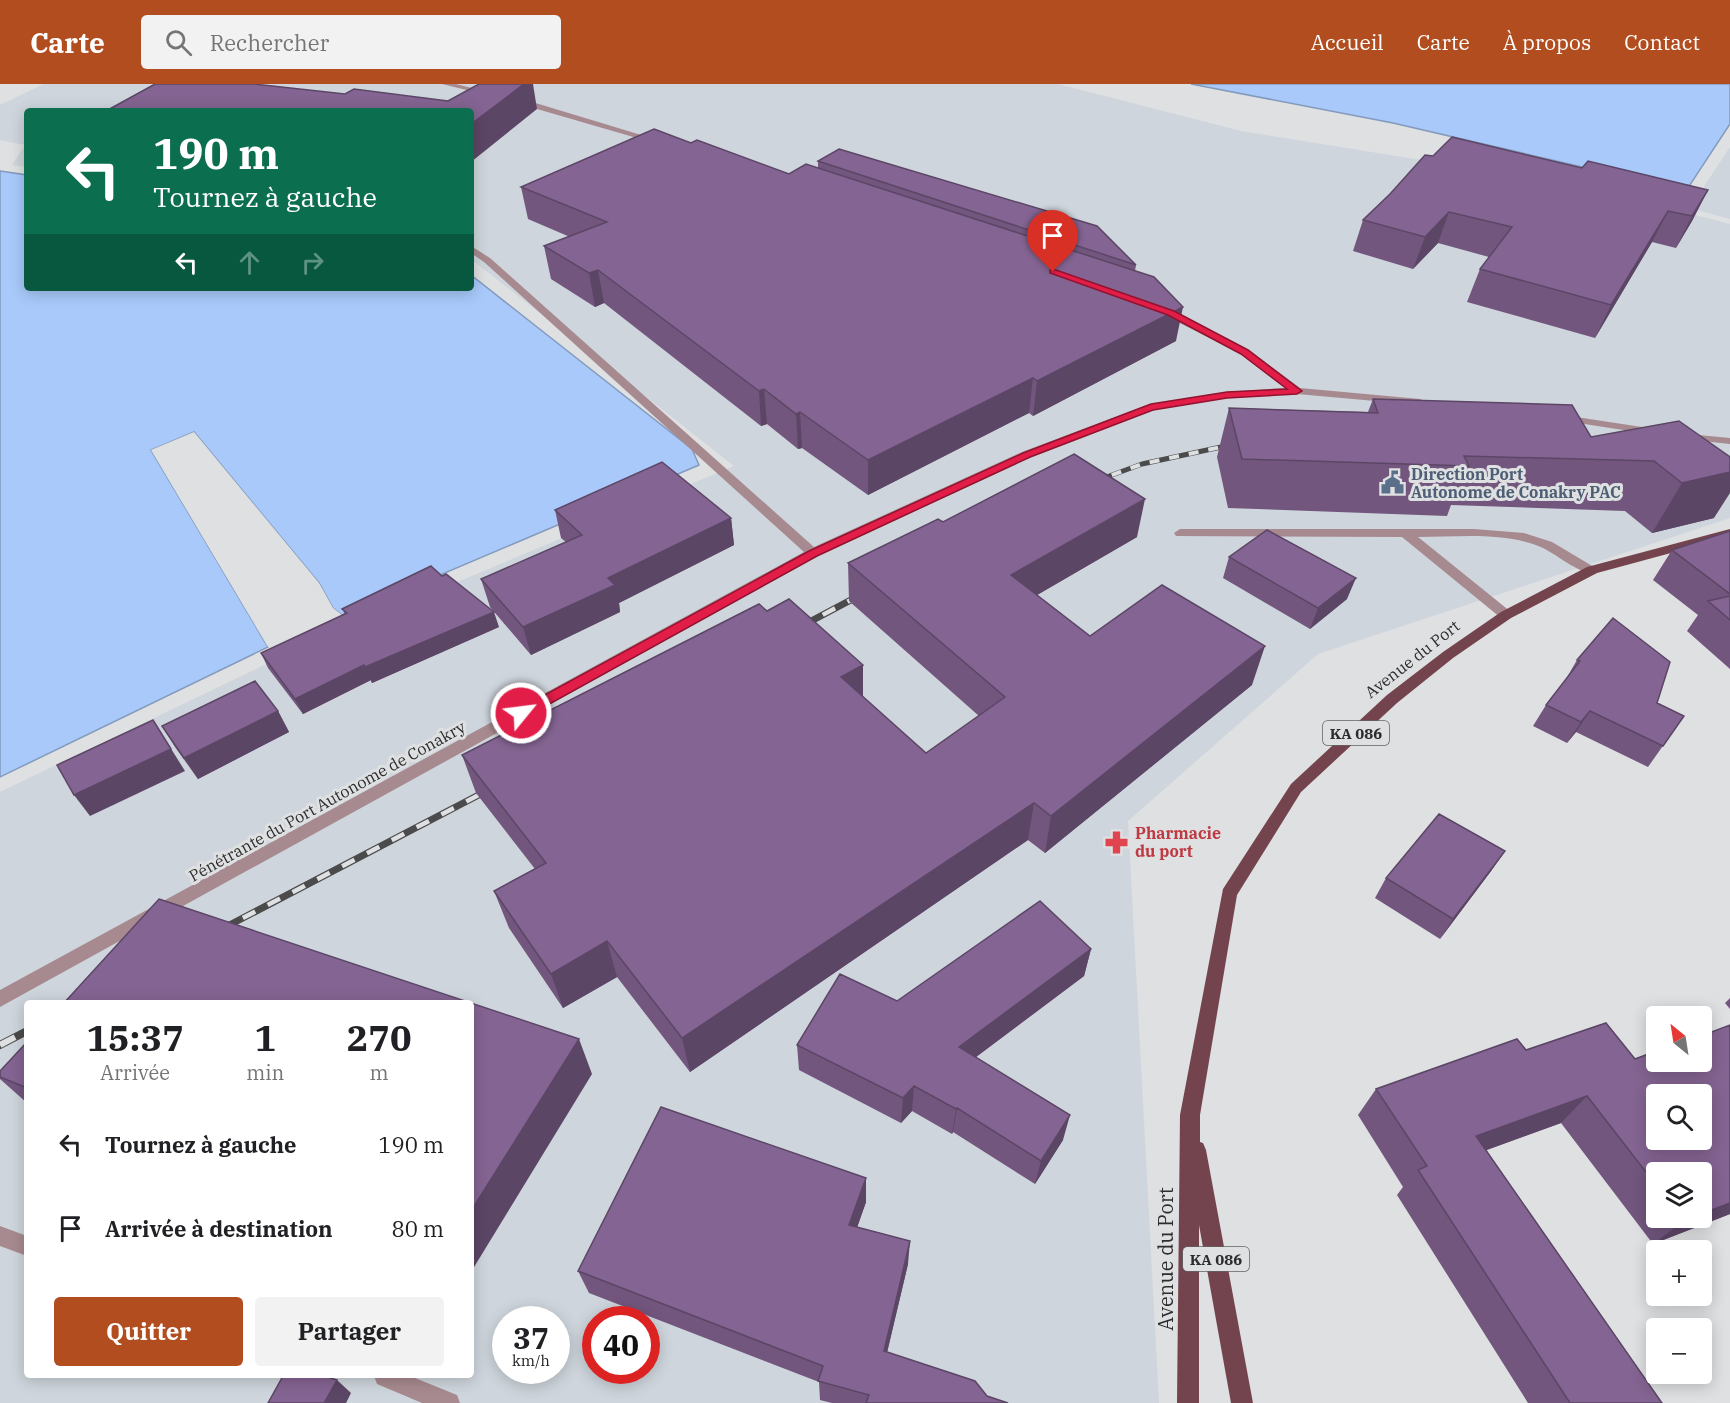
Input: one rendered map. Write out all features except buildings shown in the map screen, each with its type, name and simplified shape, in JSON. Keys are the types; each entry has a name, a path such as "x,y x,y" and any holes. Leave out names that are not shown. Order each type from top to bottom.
{"main road":[{"name":"Avenue du Port","path":"1188,1403 1190,1115 1229,894 1296,788 1392,699 1448,655 1506,615 1592,570 1730,533"},
{"name":"Avenue du Port","path":"1190,1115 1242,1403"}],"street":[{"path":"446,84 493,94"},
{"path":"504,97 540,105 671,146"},
{"path":"474,251 487,260 813,554"},
{"path":"1150,306 1171,313 1245,352 1297,391"},
{"name":"Pénétrante du Port Autonome de Conakry","path":"0,999 813,554 1026,455 1151,407 1227,395 1297,391 1439,404"},
{"path":"1545,415 1698,439 1730,441"},
{"path":"1180,533 1405,533 1520,536 1547,545 1592,570"},
{"path":"1405,533 1506,615"},
{"path":"0,1236 24,1245"},
{"path":"390,1378 449,1403"}],"shaded area":[{"path":"44,84 1058,84 1241,131 1547,180 1730,224 1730,518 1318,654 1128,821 1159,1403 0,1403 0,792 300,648 734,466 474,261 474,108 24,108 24,145 0,140 0,105"},
{"path":"24,147 24,167 12,165"},
{"path":"1730,147 1730,219 1690,208"}],"water":[{"path":"1191,84 1730,84 1730,124 1686,191 1393,123"},
{"path":"0,171 24,175 24,291 474,291 474,277 692,449 699,465 342,615 333,608 319,583 194,432 151,450 268,647 0,777"}],"pier":[{"path":"194,432 319,583 333,608 342,615 339,616 331,610 317,585 193,435 155,451 271,646 268,647 151,450"}],"railway":[{"path":"1093,482 1142,464 1235,444"},
{"path":"798,628 864,593"},
{"path":"218,931 492,788"},
{"path":"0,1045 24,1033"}],"place":[{"name":"Direction Port Autonome de Conakry PAC","path":"1393,483"},
{"name":"Pharmacie du port","path":"1117,842"}],"route":[{"path":"521,713 813,554 1026,455 1151,407 1227,395 1297,391 1245,352 1171,313 1053,272"}]}
